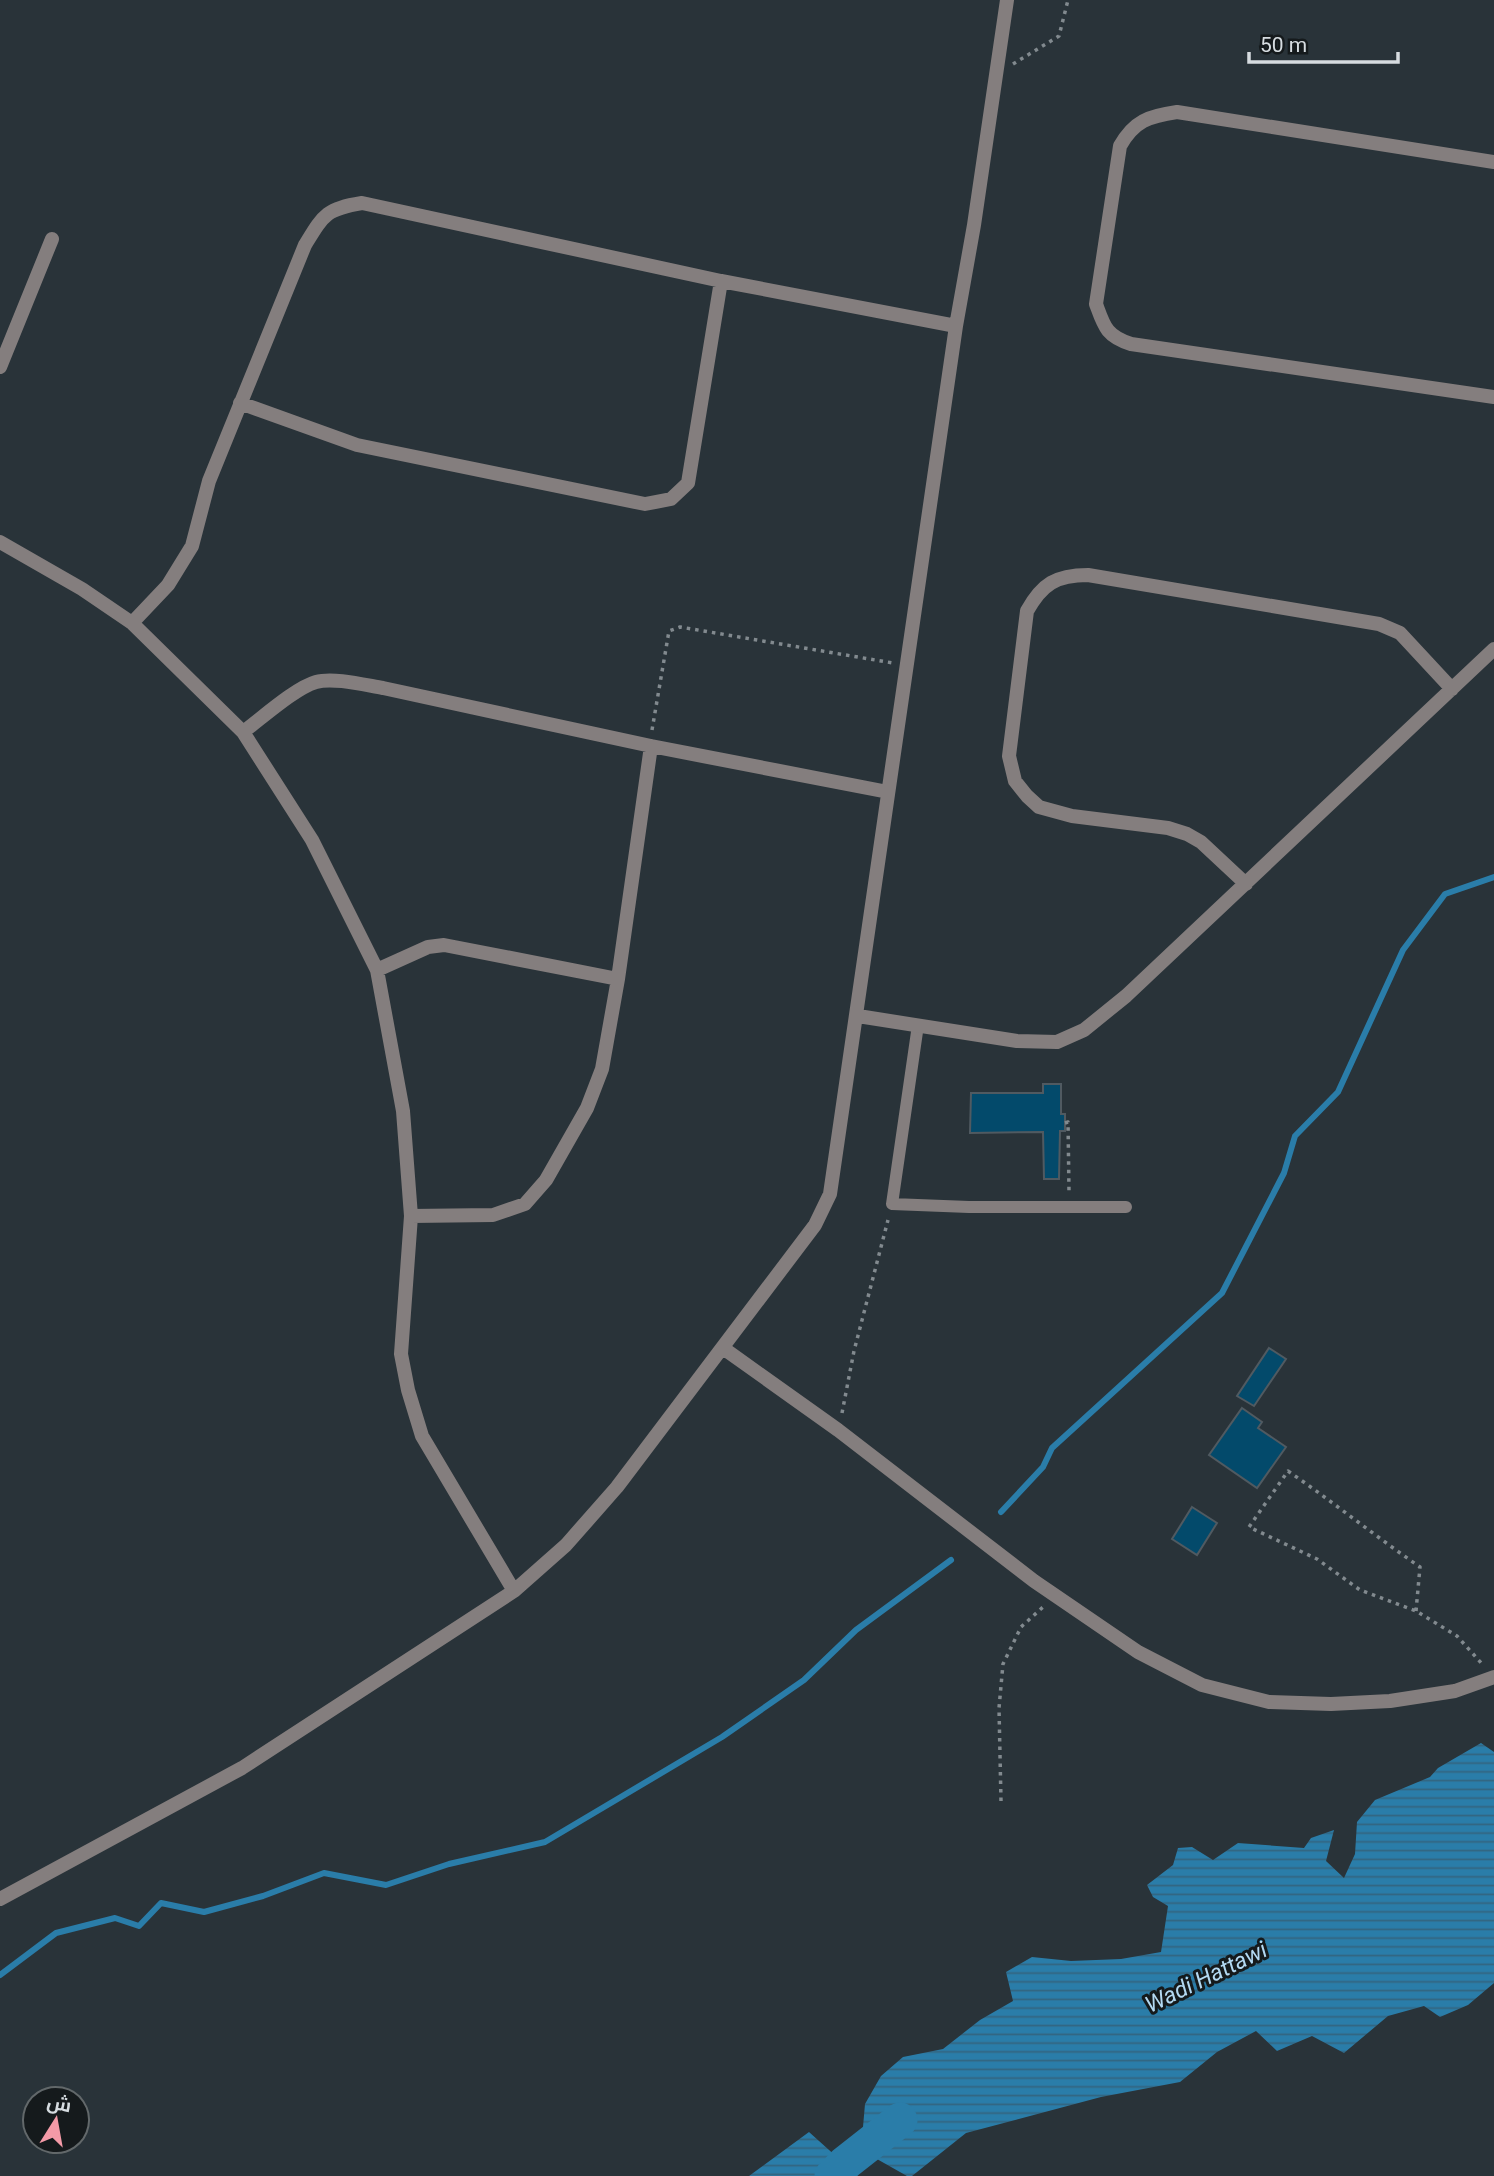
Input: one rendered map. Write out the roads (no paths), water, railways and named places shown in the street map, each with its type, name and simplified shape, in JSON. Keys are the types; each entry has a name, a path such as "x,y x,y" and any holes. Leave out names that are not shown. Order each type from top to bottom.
{"street":[{"path":"0,1899 242,1768 514,1591 566,1545 617,1487 807,1236 830,1194 858,1016 956,326 1007,0"},
{"path":"1494,162 1177,112 1155,115 1128,132 1120,146 1096,304 1105,328 1118,340 1131,344 1494,397"},
{"path":"132,623 168,585 192,546 209,481 305,245 323,216 339,207 362,203 721,281 956,326"},
{"path":"0,367 52,239"},
{"path":"240,403 357,445 645,504 671,499 688,483 721,281"},
{"path":"0,542 82,589 132,623 243,732 312,840 377,970 402,1111 411,1216 401,1353 408,1390 422,1436 514,1591"},
{"path":"1247,884 1201,842 1187,834 1168,828 1072,816 1040,807 1015,781 1009,756 1027,611 1035,596 1049,581 1087,575 1379,624 1400,633 1452,689"},
{"path":"858,1016 1017,1041 1057,1042 1084,1030 1126,996 1247,884 1494,649"},
{"path":"243,732 294,694 317,681 346,682 650,746 888,792"},
{"path":"411,1216 493,1215 524,1204 546,1180 587,1108 602,1069 618,979 650,746"},
{"path":"377,970 428,947 444,945 618,979"},
{"path":"723,1348 838,1430 1055,1596 1138,1652 1202,1685 1269,1702 1331,1704 1390,1701 1455,1691 1494,1678"}],"lane":[{"path":"918,1025 892,1204 1126,1207"}],"water":[{"path":"1481,1743 1494,1752 1494,1983 1468,2005 1440,2017 1424,2006 1388,2016 1344,2053 1312,2036 1277,2051 1256,2031 1217,2052 1180,2082 1101,2097 966,2133 912,2176 907,2176 861,2150 865,2104 881,2076 903,2057 943,2049 980,2020 1013,2001 1006,1972 1032,1957 1071,1961 1121,1959 1161,1952 1168,1906 1153,1897 1147,1885 1173,1865 1178,1848 1192,1847 1213,1860 1238,1843 1304,1848 1311,1838 1334,1830 1326,1861 1344,1878 1355,1854 1357,1822 1375,1800 1430,1777 1438,1768"},
{"path":"809,2132 858,2176 749,2176"}],"waterway":[{"path":"1001,1512 1043,1467 1052,1448 1222,1293 1284,1173 1295,1136 1338,1092 1403,950 1445,894 1494,877"},
{"path":"0,1975 56,1933 115,1918 139,1926 161,1903 204,1912 263,1896 324,1873 386,1885 449,1864 545,1842 722,1737 804,1680 856,1630 951,1560"},
{"name":"Wadi Hattawi","path":"832,2176 900,2120"}]}
